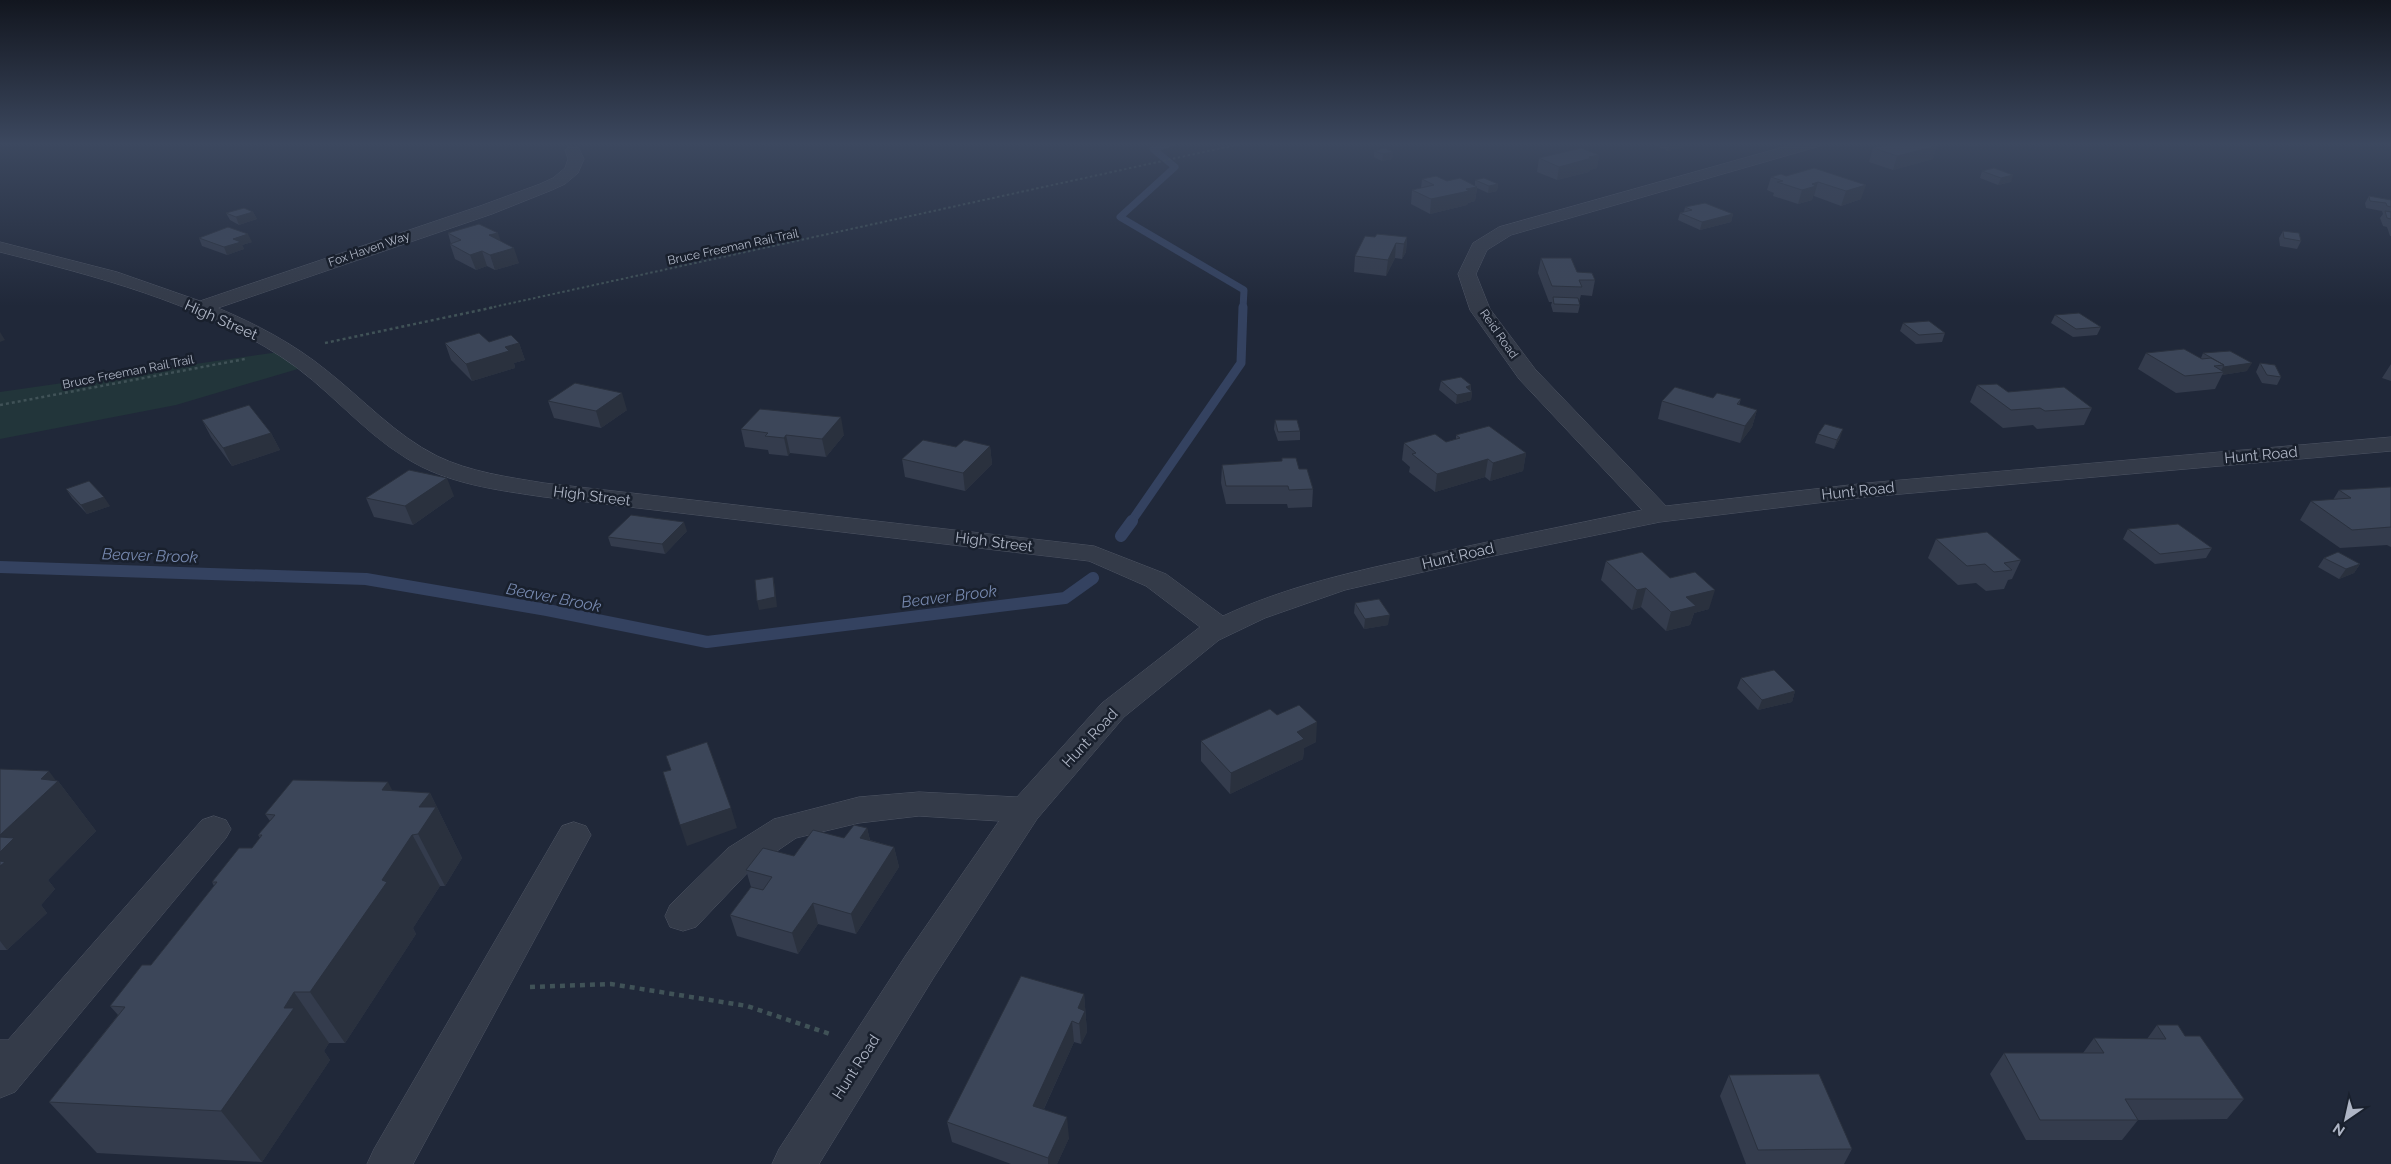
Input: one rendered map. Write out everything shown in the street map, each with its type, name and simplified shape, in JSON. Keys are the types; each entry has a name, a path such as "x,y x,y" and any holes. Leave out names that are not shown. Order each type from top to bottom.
{"street":[{"name":"Fox Haven Way","path":"198,308 519,197"},
{"name":"Reid Road","path":"1624,197 1506,231 1478,247 1467,274 1480,310 1527,374 1660,514"},
{"name":"High Street","path":"0,247 113,277 198,308 242,328 286,351 308,366 394,439 415,454 470,476 544,490 1094,554 1156,580 1220,629"},
{"name":"Hunt Road","path":"794,1164 869,1046 1025,810 1113,710 1209,634 1255,612 1337,584 1493,548 1660,514 1867,490 2391,444"},
{"path":"683,916 740,858 786,828 859,810 919,804 1025,810"},
{"path":"6,1065 214,829"},
{"path":"389,1164 574,835"}],"path":[{"name":"Bruce Freeman Rail Trail","path":"320,344 1001,197"},
{"name":"Bruce Freeman Rail Trail","path":"0,405 250,358"},
{"path":"487,989 611,984 747,1006 869,1046"}],"green space":[{"path":"286,351 308,366 176,405 0,439 0,392"}],"building":[{"path":"2369,197 2391,200 2391,207 2387,206 2386,203 2370,201"},
{"path":"1705,203 1733,214 1702,222 1680,213 1692,210 1685,207"},
{"path":"244,208 253,212 236,217 226,213"},
{"path":"2385,211 2391,212 2391,219 2387,218"},
{"path":"479,224 498,233 489,235 514,248 490,255 482,251 470,255 450,244 461,240 448,233"},
{"path":"228,227 248,234 233,239 241,242 224,247 199,238"},
{"path":"2283,231 2299,233 2301,241 2284,238"},
{"path":"1377,234 1407,237 1404,244 1396,243 1388,260 1355,256 1365,236 1375,237"},
{"path":"1541,258 1571,258 1577,272 1592,273 1595,280 1579,280 1582,287 1552,286"},
{"path":"1553,297 1578,298 1580,305 1554,304"},
{"path":"2079,313 2101,327 2076,329 2055,315"},
{"path":"1929,321 1945,333 1919,335 1903,323"},
{"path":"479,333 489,342 511,335 519,343 505,347 509,351 466,364 445,343"},
{"path":"2184,349 2202,359 2211,358 2224,365 2214,366 2224,372 2185,376 2146,353"},
{"path":"2230,351 2252,363 2223,367 2224,365 2203,353"},
{"path":"2260,363 2275,365 2281,377 2267,375"},
{"path":"1461,377 1471,385 1466,387 1472,392 1457,395 1441,381"},
{"path":"575,383 622,393 596,411 548,401"},
{"path":"1997,384 2008,392 2064,387 2092,408 2045,411 2040,408 2011,410 1977,385"},
{"path":"1675,387 1713,398 1717,393 1741,399 1737,404 1757,410 1745,426 1662,401"},
{"path":"249,405 271,433 223,448 202,420"},
{"path":"760,409 841,417 822,439 786,435 784,438 765,436 768,433 741,429"},
{"path":"1275,420 1297,420 1300,431 1278,432"},
{"path":"1825,424 1843,429 1837,440 1818,434"},
{"path":"1489,426 1526,453 1493,463 1488,459 1437,474 1412,454 1416,453 1404,443 1435,434 1446,442 1460,438 1456,435"},
{"path":"923,440 956,447 964,440 990,446 963,473 902,459"},
{"path":"1282,458 1296,458 1299,469 1307,469 1313,489 1289,490 1288,486 1226,486 1222,465 1282,461"},
{"path":"409,470 447,478 405,506 366,498"},
{"path":"89,481 104,497 81,505 66,489"},
{"path":"2391,487 2391,527 2352,530 2311,501 2351,498 2339,490"},
{"path":"631,515 684,522 662,544 608,537"},
{"path":"2178,524 2212,548 2160,554 2128,529"},
{"path":"1987,532 2021,560 2004,563 2012,570 1994,572 1985,564 1967,566 1936,539"},
{"path":"1642,552 1670,578 1695,572 1715,590 1686,597 1696,606 1671,612 1646,588 1637,590 1606,561"},
{"path":"2338,552 2360,564 2346,569 2324,558"},
{"path":"773,577 775,597 757,601 755,580"},
{"path":"1379,599 1390,615 1365,619 1355,603"},
{"path":"1774,670 1795,691 1762,700 1741,678"},
{"path":"1299,705 1317,722 1297,732 1304,739 1231,773 1201,741 1270,709 1277,715"},
{"path":"707,742 731,808 680,825 663,772 671,770 666,756"},
{"path":"0,769 49,771 41,779 58,781 0,835"},
{"path":"293,780 388,782 382,790 430,793 419,807 436,807 418,834 412,835 382,880 387,882 310,992 294,992 284,1008 294,1008 221,1111 49,1102 125,1007 110,1006 142,965 151,965 217,882 212,882 239,848 252,848 262,835 258,835 275,815 265,814"},
{"path":"854,825 867,828 860,838 894,847 851,914 813,903 792,933 730,915 751,887 763,890 772,877 746,870 763,848 794,856 813,830 844,838"},
{"path":"0,837 14,838 0,852"},
{"path":"1021,976 1084,994 1078,1008 1085,1011 1079,1024 1072,1021 1033,1106 1067,1117 1048,1158 947,1122"},
{"path":"2157,1025 2178,1025 2185,1036 2200,1036 2244,1099 2125,1099 2138,1120 2040,1120 2004,1053 2104,1053 2094,1038 2166,1039"},
{"path":"1819,1074 1852,1149 1758,1150 1729,1075"}],"waterway":[{"name":"Beaver Brook","path":"1142,197 1120,217 1244,290 1243,308"},
{"name":"Beaver Brook","path":"1131,522 1241,363 1243,307"},
{"name":"Beaver Brook","path":"1121,536 1132,521"},
{"name":"Beaver Brook","path":"0,567 366,579 547,610 707,642 1065,598 1093,578"}]}
